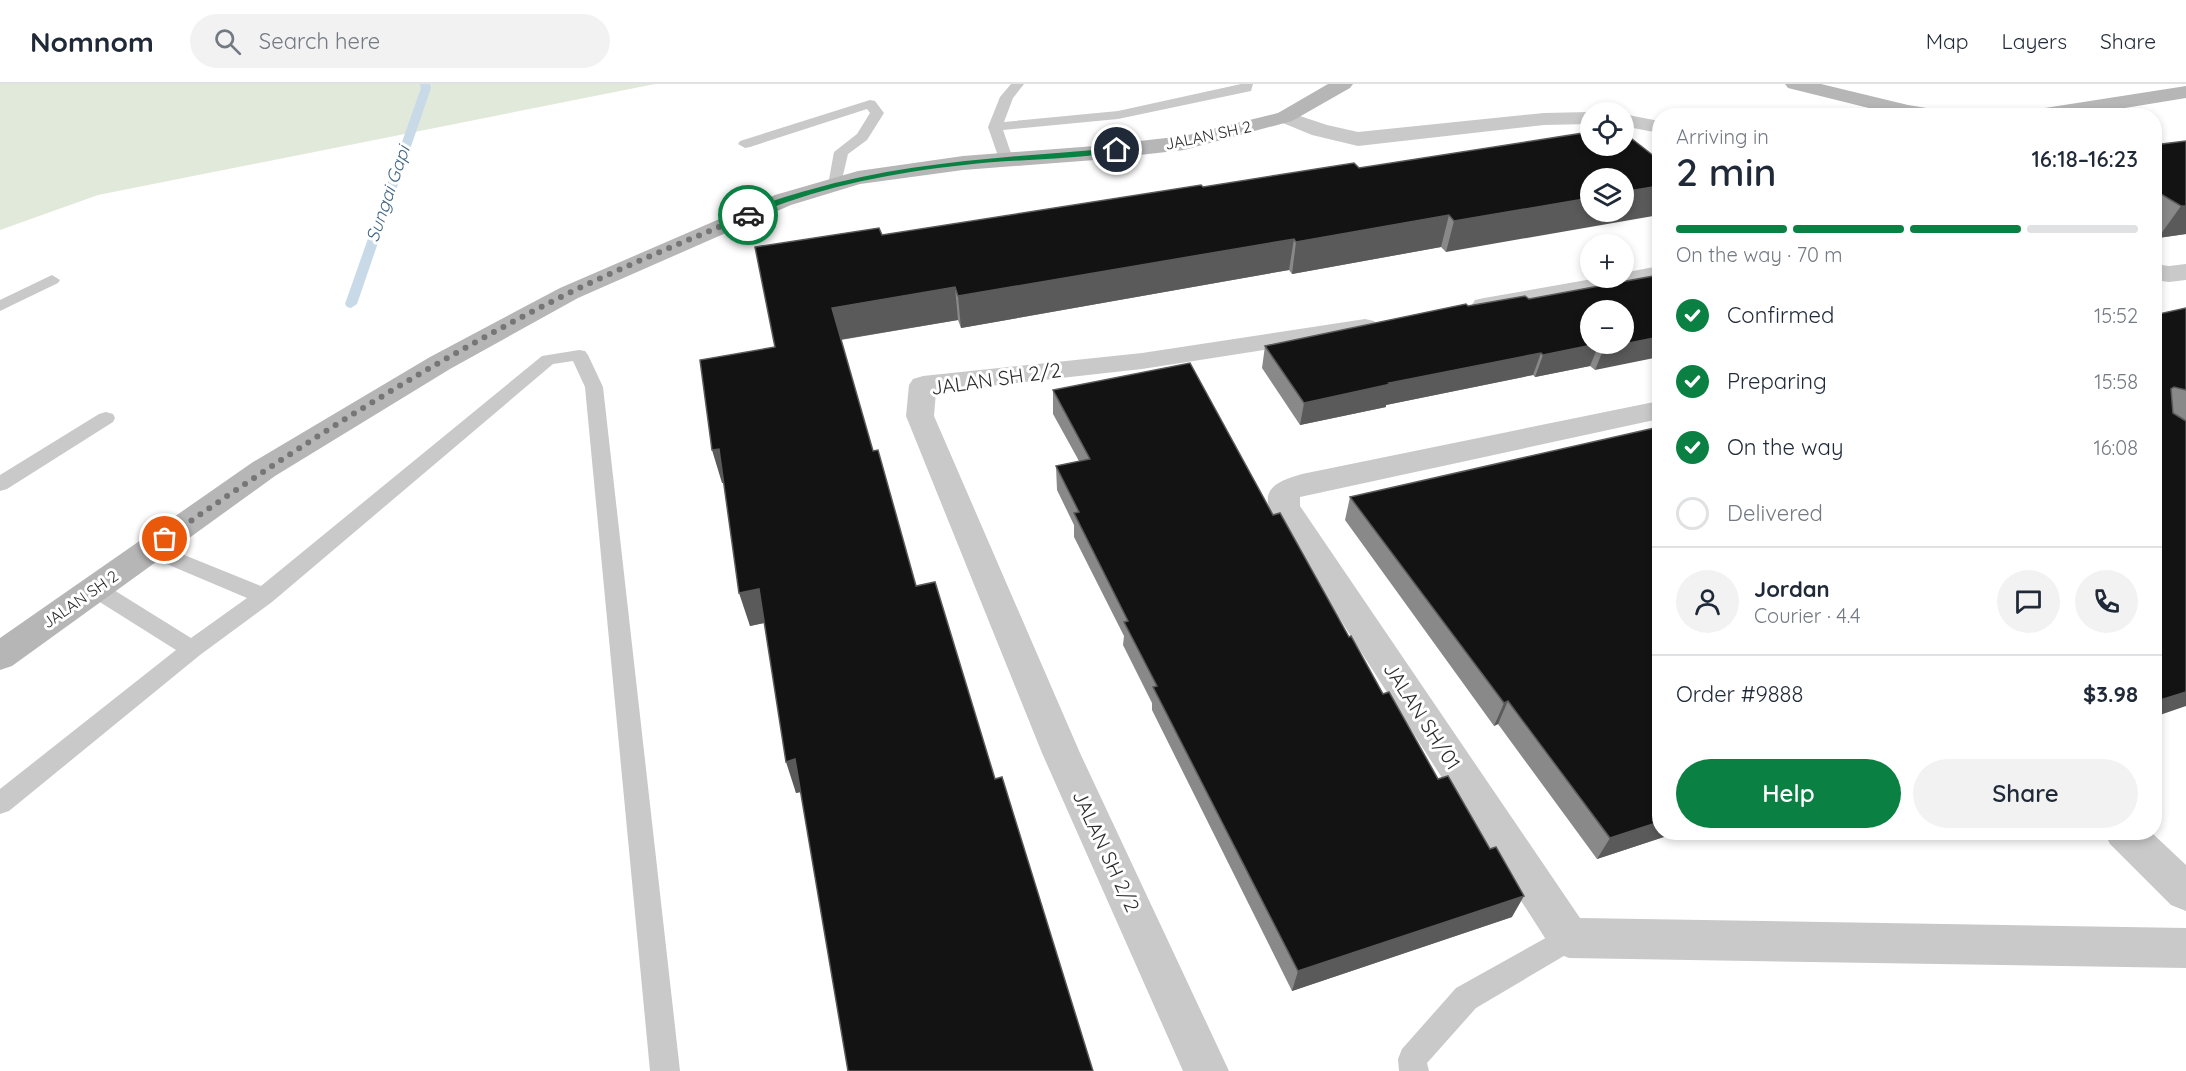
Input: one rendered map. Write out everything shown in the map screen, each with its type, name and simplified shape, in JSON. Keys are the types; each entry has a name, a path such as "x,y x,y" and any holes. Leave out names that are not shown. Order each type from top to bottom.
{"street":[{"name":"JALAN SH 2","path":"0,656 264,469 440,363 569,293 783,200 870,176 963,163 1184,142 1286,117 1344,84"},
{"path":"1795,84 1895,108"},
{"path":"2083,108 2186,92"},
{"path":"1286,117 1320,130 1358,139 1544,119 1580,118"},
{"path":"1634,122 1652,125"},
{"path":"1464,310 1652,275"},
{"name":"JALAN SH 2/2","path":"1206,1071 1061,753 920,416 923,385 1142,361 1384,325"},
{"name":"JALAN SH/01","path":"1569,938 1284,507 1285,490 1302,484 1652,411"},
{"path":"2132,840 2186,892"},
{"path":"1569,938 2186,948"}],"lane":[{"path":"1006,159 995,127 1006,97 1018,84"},
{"path":"995,127 1118,115 1154,109 1246,88 1247,84"},
{"path":"745,144 870,104 878,113 862,137 841,152 835,185"},
{"path":"0,306 52,280"},
{"path":"0,803 192,649 264,596 548,360 579,355 594,387 665,1071"},
{"path":"0,484 106,418"},
{"path":"150,549 264,596"},
{"path":"94,588 192,649"},
{"path":"1414,1071 1412,1059 1466,998 1569,938"}],"green space":[{"path":"0,84 655,84 98,195 0,230"}],"building":[{"path":"1580,134 1580,156 1634,156 1634,141 1652,155 1652,187 1634,190 1634,168 1580,168 1580,200 1454,221 1449,215 958,296 955,287 832,308 873,451 878,450 916,586 935,582 995,779 1002,777 1093,1071 848,1071 795,759 786,762 759,589 739,593 719,449 712,450 700,360 775,347 755,247 879,228 882,235 1354,163 1359,168"},
{"path":"2186,141 2186,206 2181,206 2162,195 2162,144"},
{"path":"1652,276 1652,338 1634,342 1634,300 1580,300 1580,347 1389,383 1391,384 1304,403 1265,346 1466,304 1468,306 1525,296 1529,299 1589,288 1634,288 1634,280"},
{"path":"2186,308 2186,390 2174,387 2171,389 2173,413 2186,421 2186,692 2162,700 2162,313"},
{"path":"1190,363 1273,515 1280,513 1383,694 1389,692 1438,779 1448,776 1490,849 1496,847 1524,896 1298,971 1153,687 1157,686 1124,622 1128,621 1074,513 1079,512 1056,466 1090,459 1053,390"},
{"path":"1652,429 1652,824 1610,838 1508,701 1504,703 1350,497"}],"waterway":[{"name":"Sungai Gapi","path":"351,304 426,88 425,84"}],"way so far":[{"path":"165,539 264,469 440,363 569,293 748,215"}],"route":[{"path":"748,215 783,200 858,178 963,163 1117,150"}]}
